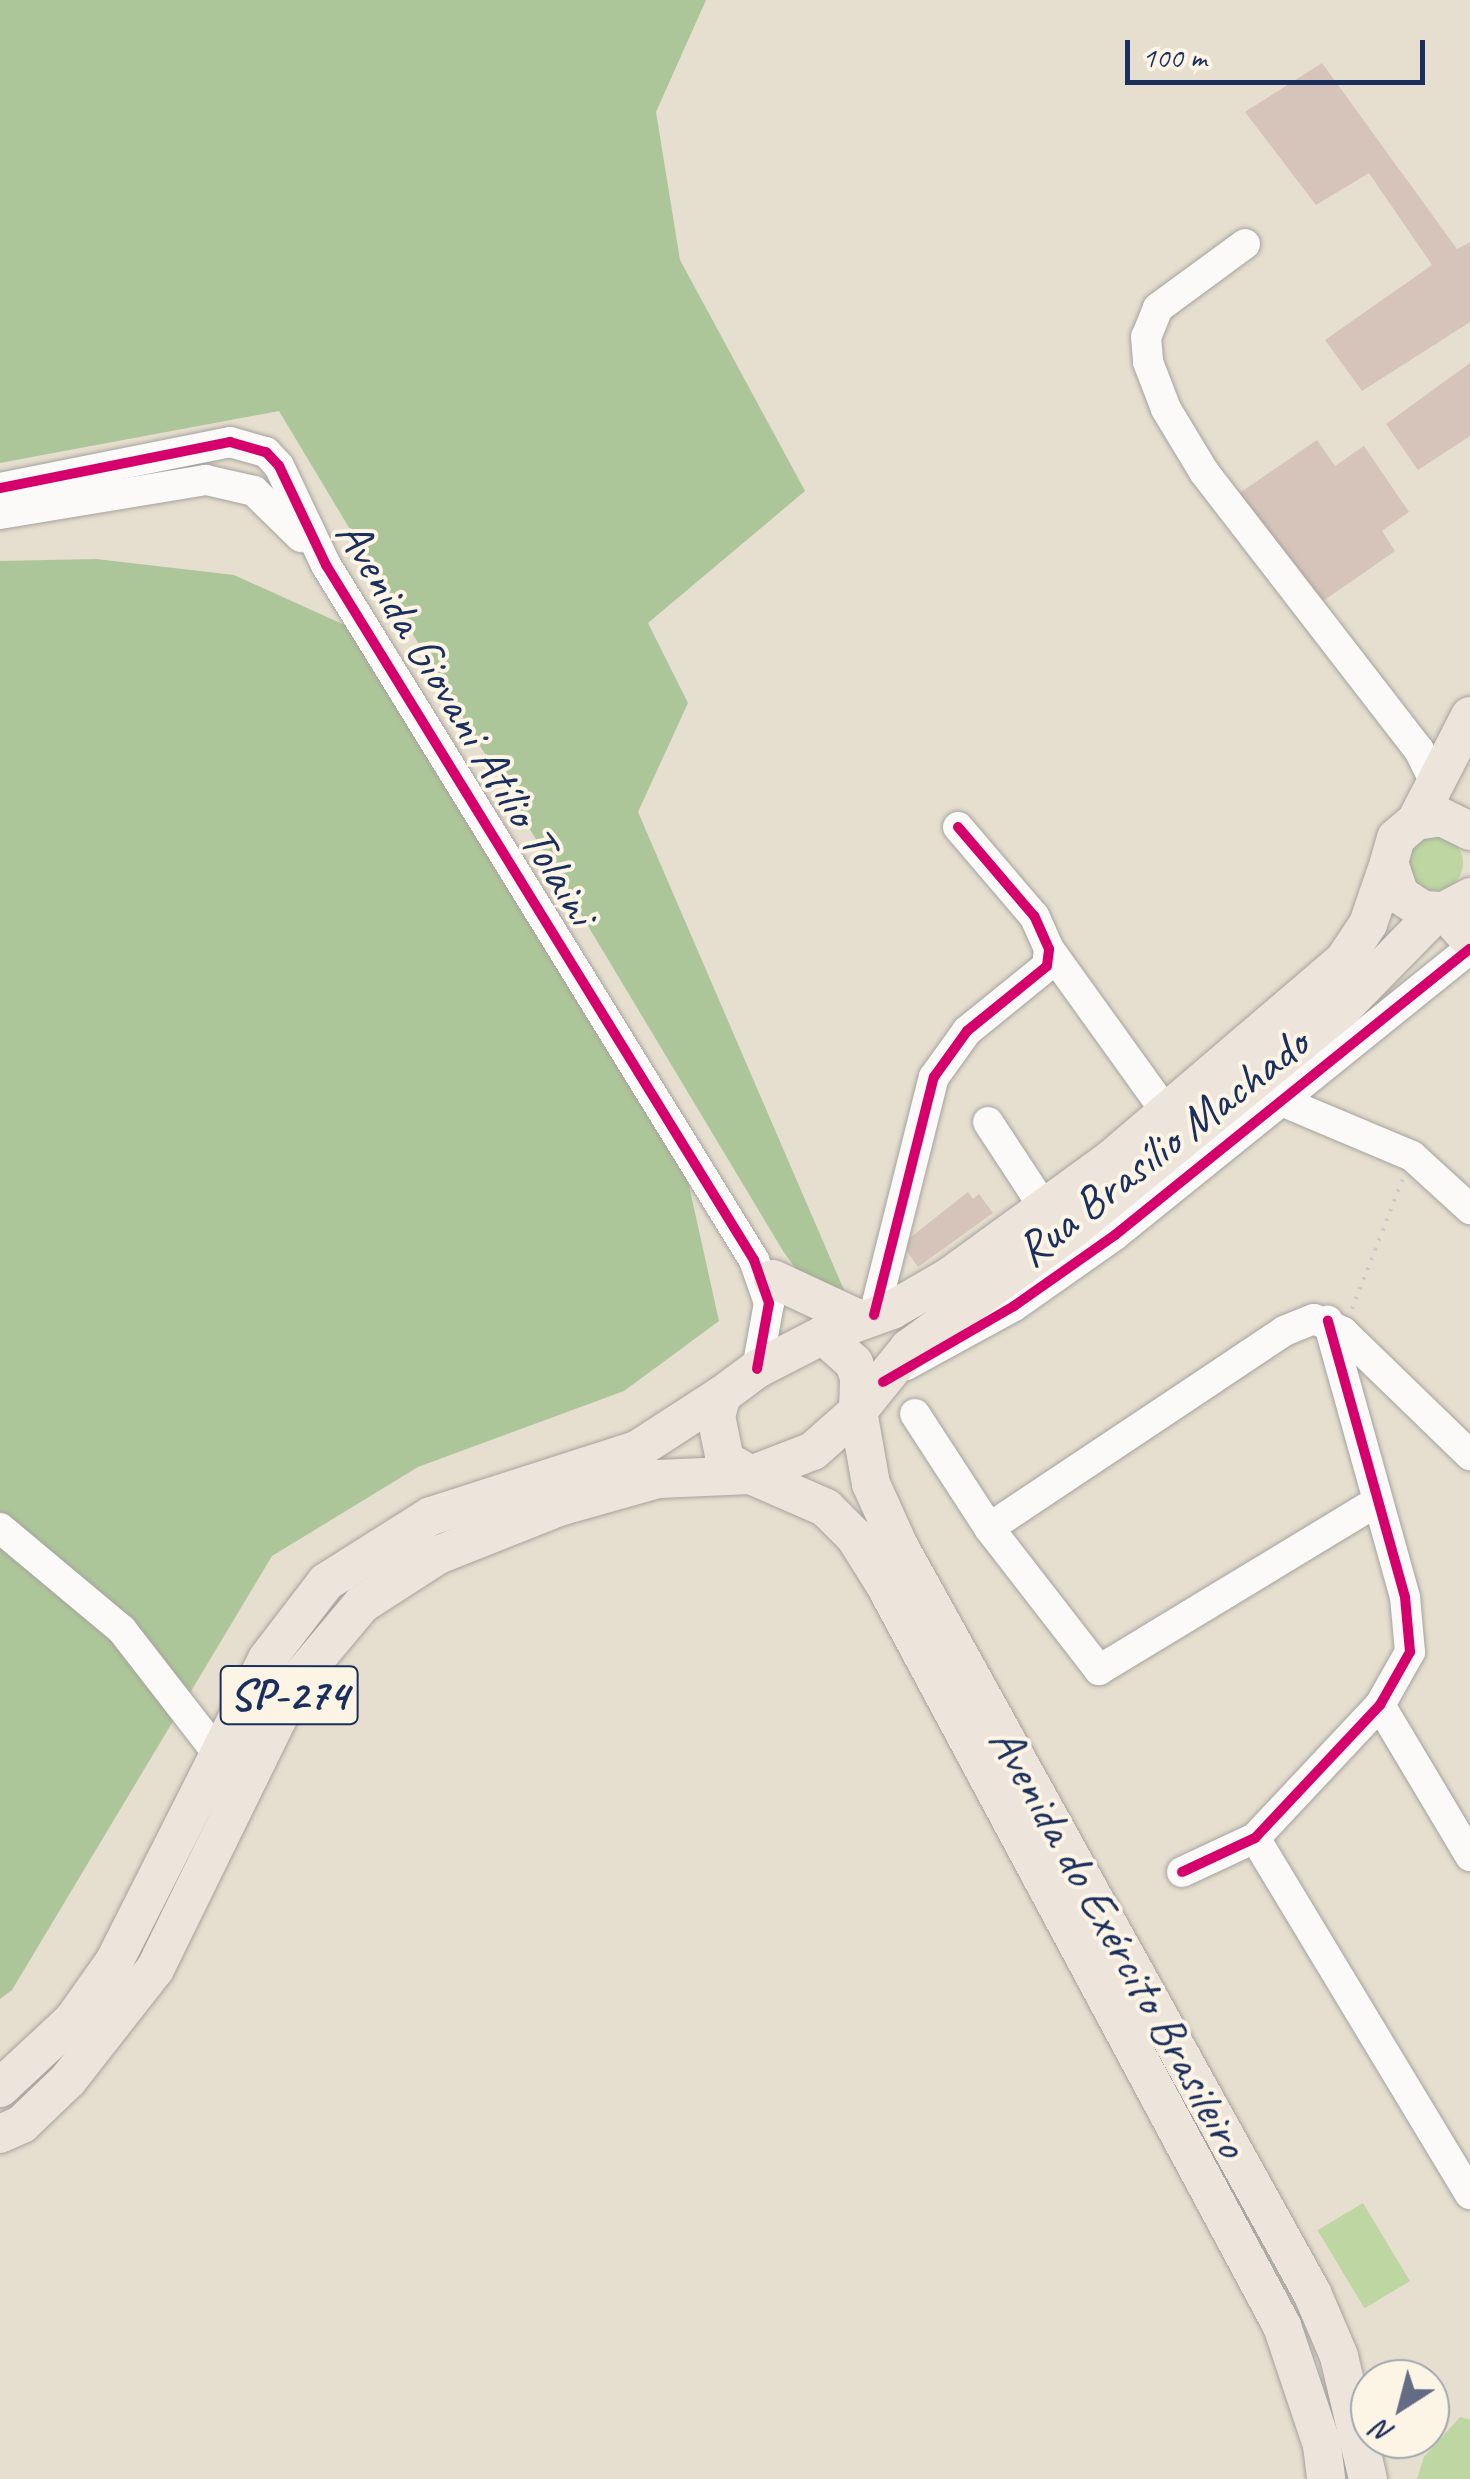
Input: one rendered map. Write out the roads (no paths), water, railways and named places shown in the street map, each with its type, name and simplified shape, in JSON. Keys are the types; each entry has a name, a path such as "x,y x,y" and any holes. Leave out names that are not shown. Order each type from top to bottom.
{"main road":[{"path":"1458,905 1342,1009 1047,1250 930,1330 858,1411 803,1458 752,1475 726,1460 717,1444 722,1395 757,1369 949,1277 1045,1210 1344,960 1368,924 1396,838 1416,821 1470,716"},
{"path":"1416,821 1441,817 1470,832"},
{"path":"1388,863 1400,895 1458,905"},
{"path":"1458,905 1470,940"},
{"path":"764,1269 847,1327"},
{"name":"Avenida do Exército Brasileiro","path":"847,1327 859,1377 858,1411 871,1484 899,1546 1312,2293 1338,2356 1368,2479"},
{"name":"SP-274","path":"0,2088 73,2020 114,1962 216,1751 301,1612 352,1561 430,1516 637,1450 722,1395"},
{"name":"Avenida do Exército Brasileiro","path":"752,1475 826,1508 855,1537 886,1585 1282,2326 1322,2446 1326,2479"},
{"name":"SP-274","path":"0,2134 22,2124 68,2080 155,1969 294,1685 362,1604 438,1555 559,1506 658,1479 752,1475"}],"street":[{"path":"1245,244 1158,308 1146,337 1148,362 1166,409 1204,472 1418,750 1436,782"},
{"name":"Avenida Giovani Atílio Tolaini","path":"0,488 247,444 279,466 326,565 764,1269 769,1302 757,1369"},
{"name":"Avenida Giovani Atílio Tolaini","path":"0,514 172,481 238,484 273,504 326,565"},
{"path":"958,826 1034,916 1049,949 1166,1112"},
{"path":"847,1327 934,1077 967,1031 1040,978 1049,949"},
{"name":"Rua Brasílio Machado","path":"883,1382 1014,1306 1116,1236 1470,949"},
{"path":"1279,1100 1412,1156 1470,1209"},
{"path":"988,1122 1045,1210"},
{"path":"989,1528 1284,1331 1314,1319 1336,1326 1470,1455"},
{"path":"1182,1872 1255,1838 1380,1705 1402,1671 1411,1628 1376,1502 1336,1326"},
{"path":"916,1414 989,1528 1098,1670 1376,1502"},
{"path":"0,1528 122,1630 216,1751"},
{"path":"1380,1705 1470,1856"},
{"path":"1255,1838 1470,2194"}]}
